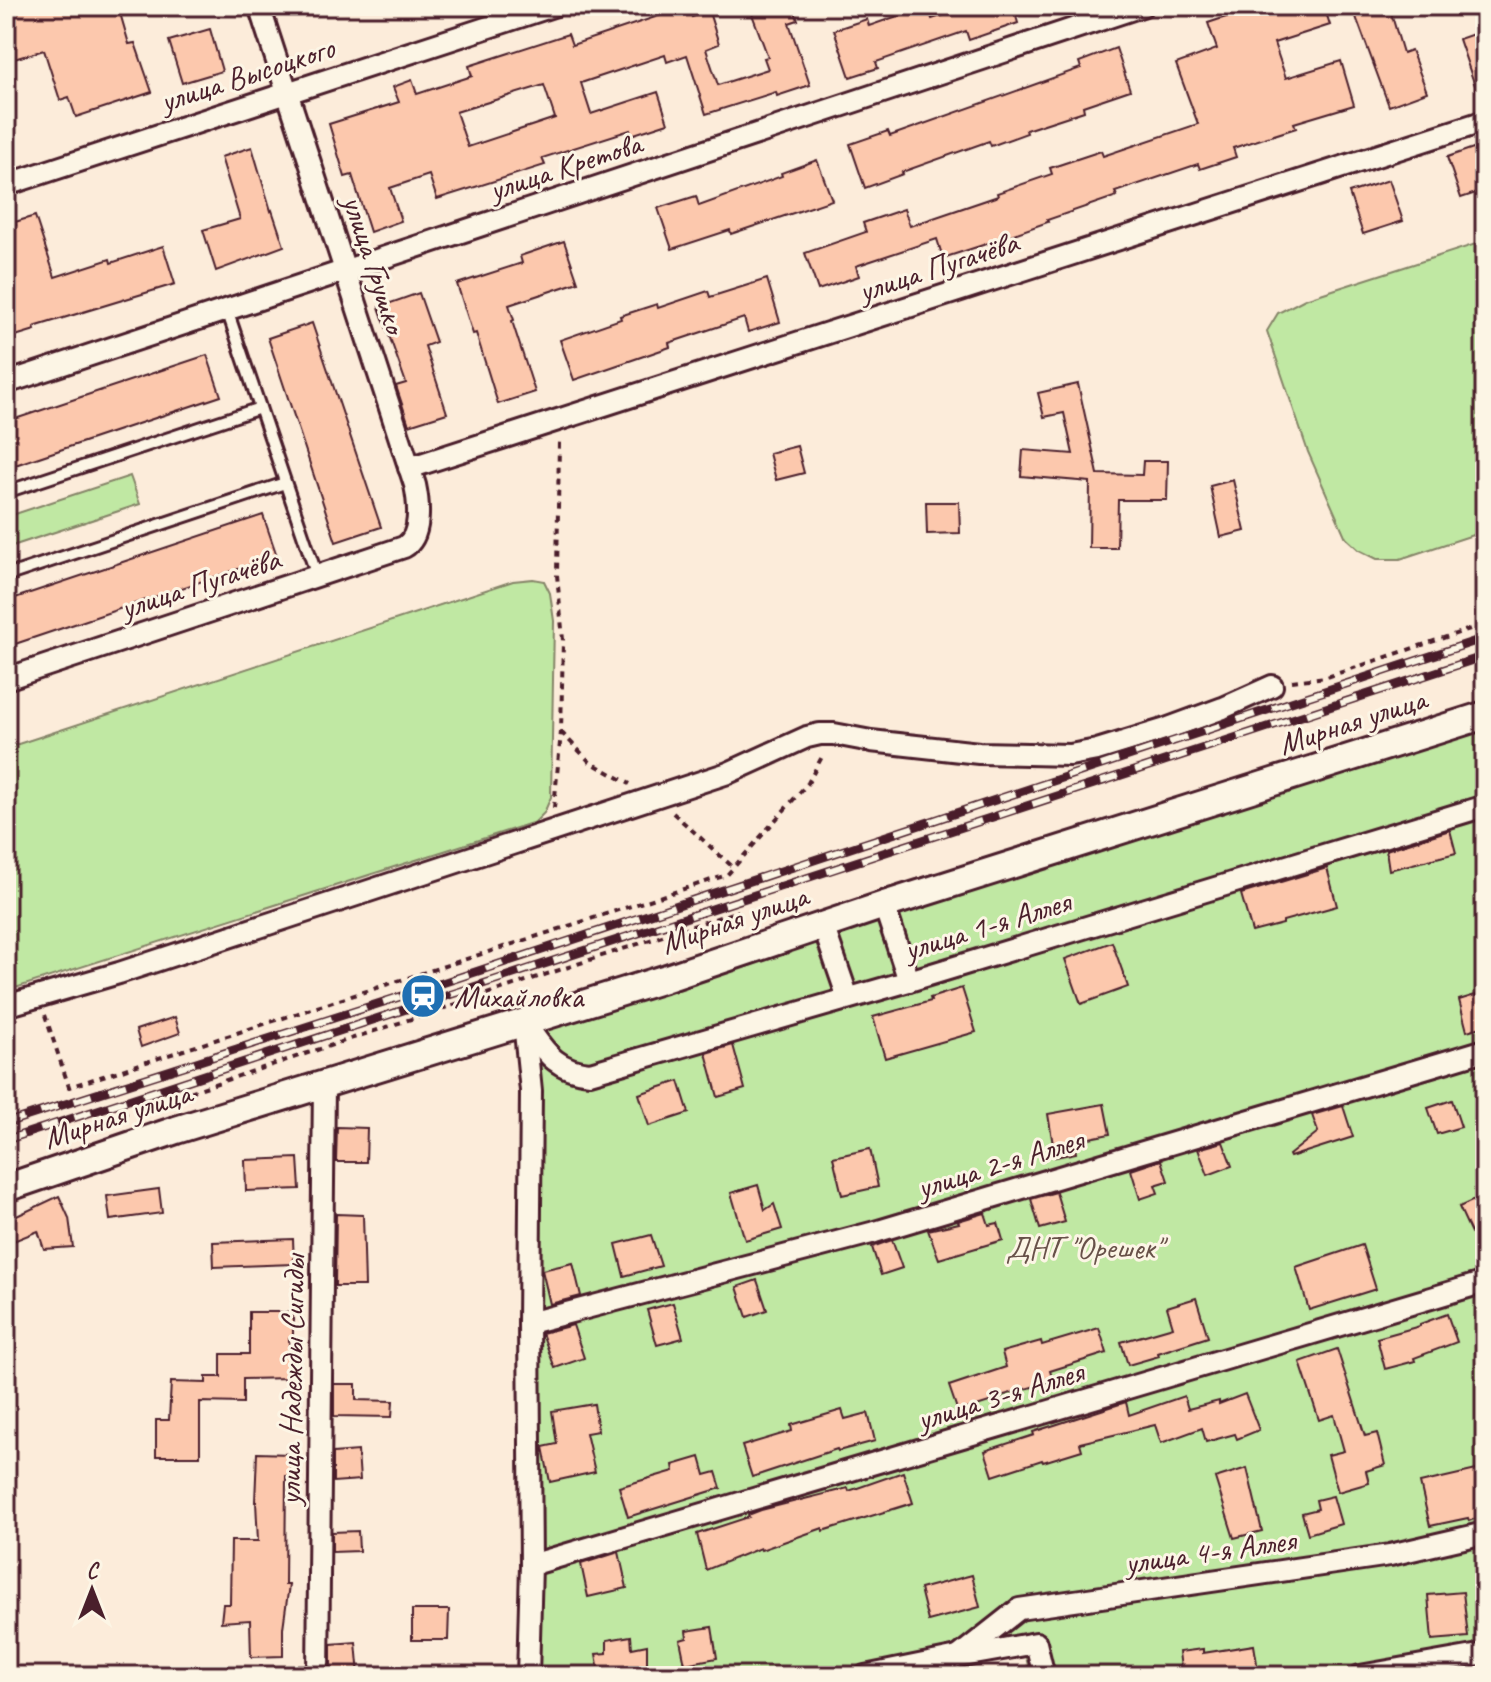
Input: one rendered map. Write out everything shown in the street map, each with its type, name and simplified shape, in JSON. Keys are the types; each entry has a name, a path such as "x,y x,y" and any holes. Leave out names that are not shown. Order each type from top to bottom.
{"street":[{"name":"улица Грушко","path":"259,6 415,485 416,533 412,542"},
{"name":"улица Высоцкого","path":"6,185 553,6"},
{"name":"улица Кретова","path":"6,383 1142,6"},
{"name":"улица Пугачёва","path":"409,468 1485,121"},
{"name":"улица Пугачёва","path":"6,679 412,542"},
{"path":"6,1006 119,973 728,773 807,737 834,734 936,750 1004,755 1070,755 1166,729 1272,686"},
{"name":"Мирная улица","path":"6,1188 176,1130 664,979 884,905 1485,715"},
{"name":"улица 1-я Аллея","path":"524,1022 558,1063 566,1069 590,1073 909,981 1485,806"},
{"path":"884,905 909,981"},
{"path":"823,925 848,998"},
{"path":"524,1022 531,1091 531,1565 528,1676"},
{"name":"улица 2-я Аллея","path":"529,1323 875,1232 1485,1050"},
{"name":"улица Надежды Сигиды","path":"318,1676 324,1084"},
{"name":"улица 3-я Аллея","path":"531,1565 1485,1282"},
{"name":"улица 4-я Аллея","path":"958,1657 1019,1609 1390,1555 1485,1533"},
{"path":"865,1676 1036,1643 1044,1676"},
{"path":"1360,1676 1485,1654"}],"lane":[{"path":"227,310 317,576"},
{"path":"6,492 260,408"},
{"path":"6,576 285,483"}],"path":[{"path":"550,830 561,732 563,640 557,575 560,419"},
{"path":"1272,686 1327,677 1485,624"},
{"path":"561,732 590,762 655,796 734,868"},
{"path":"39,996 69,1087 727,875 808,783 834,734"},
{"path":"99,1122 738,911"}],"green space":[{"path":"1485,241 1485,531 1400,559 1377,559 1359,550 1346,538 1308,452 1267,331 1278,313 1305,299"},
{"path":"130,476 140,504 6,548 6,517"},
{"path":"513,581 544,581 550,593 554,621 551,797 544,813 535,822 6,991 6,748"},
{"name":"ДНТ \"Орешек\"","path":"1485,704 1485,1676 1030,1676 1018,1638 815,1676 539,1676 531,1565 524,1009"}],"building":[{"path":"6,6 118,6 129,44 135,43 152,92 76,117 69,97 60,100 44,50 14,59 6,33"},
{"path":"688,6 692,17 709,12 719,44 706,49 718,85 768,69 764,58 768,57 749,6 793,6 798,20 789,23 810,85 706,114 687,55 667,62 665,55 581,83 591,114 658,92 668,123 631,135 630,130 542,158 545,165 437,199 429,175 390,188 401,221 370,232 352,175 345,177 329,124 399,102 393,87 412,80 417,94 472,76 469,66 568,34 572,45","holes":["544,85 555,118 468,147 456,112"]},
{"path":"926,6 932,19 972,6 1013,6 1018,23 969,40 966,31 876,62 878,68 850,77 834,30 867,19 869,26"},
{"path":"1239,6 1324,6 1330,25 1274,43 1286,78 1341,61 1354,105 1294,123 1296,128 1233,148 1236,157 1200,169 1198,164 1115,192 1117,196 983,245 943,258 937,239 856,266 859,276 818,290 805,253 866,232 863,223 904,209 910,226 1052,174 1050,168 1101,151 1103,156 1198,124 1176,64 1217,49 1208,23 1241,12"},
{"path":"1352,6 1389,6 1403,53 1411,50 1427,92 1389,106"},
{"path":"210,29 222,71 182,83 169,41"},
{"path":"1485,30 1485,105 1482,106 1459,39"},
{"path":"1116,48 1130,90 1083,106 1084,111 1026,130 1027,133 991,146 989,141 865,188 850,144 888,131 890,136 1081,68 1079,62"},
{"path":"1485,144 1485,190 1461,198 1447,157"},
{"path":"252,147 284,246 216,271 203,230 240,219 221,157"},
{"path":"817,160 832,200 731,234 730,230 672,249 658,208 696,196 699,206"},
{"path":"1389,180 1403,221 1363,234 1349,193"},
{"path":"35,216 55,277 163,246 175,284 34,327 35,330 12,337 6,318 6,228"},
{"path":"564,241 578,282 509,305 535,392 498,404 457,284 522,263 520,256"},
{"path":"767,279 780,322 748,332 744,318 574,380 560,340 657,304 658,308 708,291 710,297"},
{"path":"419,293 436,342 425,346 447,413 409,425 396,386 406,383 379,307"},
{"path":"312,323 381,527 336,542 268,338"},
{"path":"207,355 221,396 6,468 6,422"},
{"path":"1078,384 1098,474 1142,475 1143,461 1168,461 1167,500 1118,500 1117,548 1089,548 1090,482 1021,476 1023,450 1073,454 1064,413 1044,417 1038,393"},
{"path":"797,446 804,473 776,480 769,453"},
{"path":"1233,480 1245,531 1221,537 1210,486"},
{"path":"926,502 959,502 960,533 927,534"},
{"path":"263,515 277,556 6,647 6,601"},
{"path":"1450,830 1456,853 1389,870 1386,850"},
{"path":"1327,868 1337,906 1252,932 1241,894"},
{"path":"1112,942 1128,987 1081,1004 1065,959"},
{"path":"962,988 976,1032 885,1058 873,1017 931,1001 930,998"},
{"path":"1485,992 1485,1026 1467,1031 1459,1000"},
{"path":"175,1017 180,1033 141,1047 136,1030"},
{"path":"733,1045 745,1089 718,1097 706,1053"},
{"path":"679,1081 689,1113 649,1126 639,1094"},
{"path":"1452,1100 1461,1127 1437,1134 1428,1108"},
{"path":"1104,1104 1110,1134 1074,1141 1076,1153 1055,1157 1048,1114"},
{"path":"1343,1106 1353,1137 1290,1157 1318,1132 1312,1115"},
{"path":"337,1127 367,1128 366,1162 336,1162"},
{"path":"1223,1142 1232,1166 1208,1175 1198,1149"},
{"path":"870,1149 878,1187 842,1195 833,1157"},
{"path":"298,1158 300,1189 246,1191 245,1160"},
{"path":"1161,1160 1168,1181 1155,1185 1158,1193 1140,1199 1131,1170"},
{"path":"758,1185 765,1210 774,1204 782,1229 745,1240 731,1193"},
{"path":"159,1189 162,1213 110,1220 107,1196"},
{"path":"1056,1192 1065,1222 1040,1229 1031,1199"},
{"path":"1485,1195 1485,1226 1471,1233 1459,1207"},
{"path":"59,1196 69,1218 73,1247 44,1249 38,1231 6,1244 6,1221"},
{"path":"985,1213 989,1225 998,1223 1003,1240 939,1259 928,1230"},
{"path":"336,1214 363,1215 365,1286 335,1286"},
{"path":"651,1235 661,1266 624,1276 616,1244"},
{"path":"293,1239 294,1264 214,1267 213,1242"},
{"path":"892,1240 902,1268 881,1275 872,1247"},
{"path":"1362,1245 1376,1289 1309,1310 1296,1267"},
{"path":"573,1263 581,1296 550,1304 542,1270"},
{"path":"757,1280 767,1310 747,1317 737,1287"},
{"path":"1196,1298 1208,1337 1128,1365 1121,1342 1173,1327 1167,1307"},
{"path":"673,1303 683,1338 657,1345 647,1310"},
{"path":"249,1312 293,1312 293,1338 289,1338 290,1378 243,1379 243,1403 200,1402 200,1456 156,1456 156,1420 169,1420 171,1382 206,1383 206,1377 221,1377 221,1354 249,1354"},
{"path":"1447,1314 1457,1342 1414,1358 1415,1361 1385,1369 1377,1338 1420,1326"},
{"path":"573,1325 584,1358 555,1368 542,1333"},
{"path":"1099,1328 1107,1353 1050,1371 1053,1381 958,1412 949,1386 1006,1367 1002,1352 1041,1341 1042,1345"},
{"path":"1337,1349 1365,1436 1377,1433 1385,1465 1366,1471 1369,1483 1338,1492 1328,1455 1344,1451 1334,1415 1319,1420 1300,1362"},
{"path":"334,1384 356,1384 356,1400 393,1401 392,1417 334,1416"},
{"path":"1245,1394 1259,1430 1237,1439 1235,1434 1206,1442 1202,1428 1161,1443 1155,1425 1080,1443 1082,1450 993,1476 985,1451 1126,1402 1129,1415 1184,1396 1188,1409 1219,1401 1219,1404"},
{"path":"594,1404 598,1431 586,1433 595,1472 550,1482 543,1447 557,1444 552,1411"},
{"path":"842,1410 845,1419 868,1413 875,1441 837,1449 752,1477 742,1446 792,1431 791,1425"},
{"path":"358,1451 360,1480 333,1482 333,1453"},
{"path":"257,1453 290,1454 290,1476 286,1476 285,1585 289,1585 283,1656 251,1657 250,1620 221,1622 223,1604 230,1604 231,1541 258,1541 255,1502"},
{"path":"700,1457 705,1475 716,1472 721,1488 628,1517 619,1487 674,1471 673,1465"},
{"path":"1247,1468 1262,1531 1234,1538 1215,1478"},
{"path":"1485,1468 1485,1515 1469,1521 1468,1518 1430,1526 1420,1483"},
{"path":"903,1472 913,1503 760,1548 706,1570 697,1534 761,1510 848,1488 849,1491"},
{"path":"1333,1496 1341,1524 1308,1534 1302,1513 1318,1509 1316,1500"},
{"path":"358,1531 359,1551 332,1552 332,1532"},
{"path":"619,1552 627,1588 588,1597 581,1564"},
{"path":"972,1575 980,1607 928,1621 920,1589"},
{"path":"1463,1592 1468,1637 1432,1640 1428,1595"},
{"path":"412,1610 449,1610 448,1640 412,1640"},
{"path":"712,1627 717,1658 685,1664 680,1640 687,1638 686,1631"},
{"path":"631,1636 632,1648 647,1645 647,1670 600,1676 596,1654 607,1653 607,1640"},
{"path":"356,1642 359,1676 331,1676 331,1644"},
{"path":"1254,1645 1259,1676 1182,1676 1179,1652 1203,1649 1203,1653"}],"railway":[{"path":"6,1123 421,990 1485,638"},
{"path":"6,1140 1485,656"}],"place":[{"name":"Михайловка","path":"423,996"}]}
